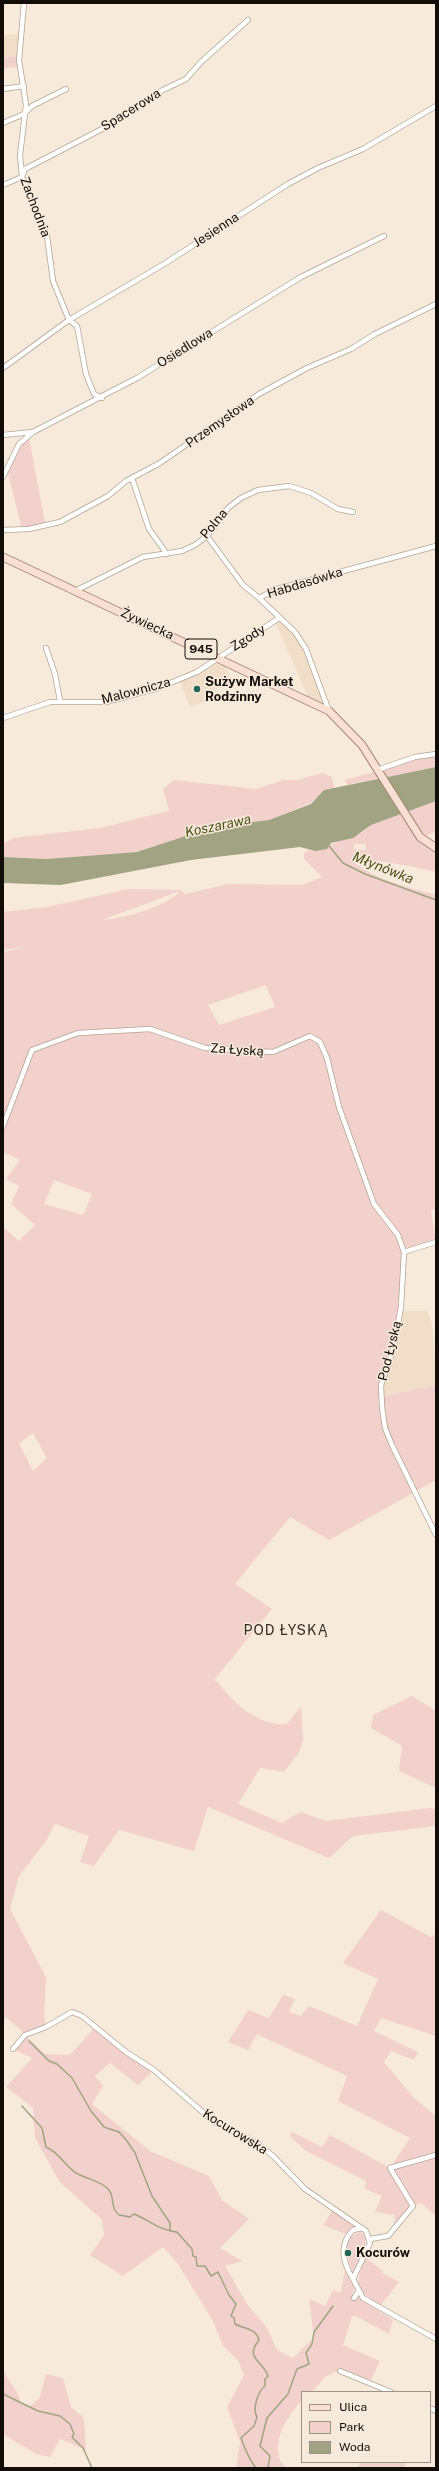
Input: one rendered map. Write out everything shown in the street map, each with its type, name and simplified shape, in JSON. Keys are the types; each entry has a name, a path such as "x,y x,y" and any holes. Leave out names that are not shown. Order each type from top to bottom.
{"main road":[{"name":"Żywiecka","path":"3,557 218,657 329,711 349,730 377,770"},
{"name":"945","path":"377,770 408,822 420,837 436,848"}],"street":[{"name":"Zachodnia","path":"24,3 19,60 24,86 24,114 20,155 22,177 48,236 53,281 69,320 77,326 86,374 94,394 102,398"},
{"name":"Spacerowa","path":"3,185 22,177 26,169 102,129 163,90 186,79 201,62 248,20"},
{"path":"3,89 24,86"},
{"path":"3,123 24,114 32,106 66,89"},
{"name":"Jesienna","path":"3,368 69,320 164,264 288,184 318,168 363,149 436,106"},
{"name":"Osiedlowa","path":"3,477 19,444 33,432 102,398 301,277 384,236"},
{"name":"Przemysłowa","path":"3,530 29,529 60,522 108,496 132,478 160,463 259,394 306,368 351,349 375,334 436,304"},
{"path":"3,435 33,432"},
{"path":"132,478 149,529 167,554"},
{"name":"Polna","path":"75,591 143,557 182,551 207,536 228,508 241,498 258,490 276,486 289,486 311,493 338,509 353,512"},
{"path":"207,536 243,585 259,598"},
{"name":"Habdasówka","path":"329,711 306,649 296,632 259,598 277,589 436,546"},
{"name":"Zgody","path":"218,657 279,618"},
{"path":"46,648 55,674 60,701"},
{"name":"Malownicza","path":"3,718 50,702 106,702 158,688 197,672 218,657"},
{"path":"377,770 415,757 436,754"},
{"name":"Za Łyską","path":"3,1126 32,1050 78,1033 150,1030 205,1048 273,1052 310,1036 320,1042 327,1058 339,1108 374,1204 398,1235 404,1252"},
{"path":"404,1252 436,1242"},
{"name":"Pod Łyską","path":"404,1252 401,1307 392,1350 380,1385 382,1407 386,1428 392,1445 436,1535"},
{"name":"Kocurowska","path":"13,2049 25,2034 46,2027 72,2012 76,2012 126,2052 154,2070 207,2117 258,2144 273,2156 305,2189 362,2228 370,2239"},
{"path":"353,2279 368,2249 370,2239 388,2236 413,2206 390,2168 436,2155"},
{"path":"362,2228 353,2230 344,2244 343,2254 358,2292 379,2308 436,2339"},
{"path":"354,2298 358,2292"},
{"path":"340,2371 389,2391"}],"shaded area":[{"path":"19,34 18,67 3,69 3,35"},
{"path":"280,621 295,633 305,651 323,703 308,697 276,624"},
{"path":"214,663 226,667 232,683 213,690 216,698 190,707 180,681"},
{"path":"401,1311 428,1311 433,1330 436,1385 383,1396 383,1384"}],"green space":[{"path":"17,57 18,66 3,68 3,58"},
{"path":"29,438 45,523 22,529 8,473 23,443"},
{"path":"436,756 436,767 387,777 382,770 402,760"},
{"path":"374,772 378,778 347,785 345,780"},
{"path":"323,773 332,777 334,788 324,791 311,803 269,820 213,827 137,852 46,859 3,857 3,844 13,838 100,828 169,811 163,789 174,780 256,789 284,780 297,780"},
{"path":"436,801 436,831 426,836 406,811"},
{"path":"399,813 417,839 436,853 436,872 381,862 360,861 355,863 383,879 436,895 436,1209 431,1210 436,1242 404,1252 398,1325 393,1349 385,1372 383,1390 384,1396 436,1385 436,1480 329,1540 290,1517 235,1584 272,1609 214,1680 218,1682 231,1698 248,1712 276,1724 287,1724 301,1706 303,1741 298,1754 284,1772 260,1768 238,1804 282,1823 300,1812 326,1821 430,1808 436,1809 436,1826 353,1836 329,1858 208,1807 194,1851 119,1830 94,1866 80,1862 89,1836 55,1824 46,1841 19,1876 10,1909 46,1977 44,2015 46,2027 25,2035 45,2054 70,2055 95,2027 154,2070 138,2085 110,2063 95,2076 103,2086 92,2104 150,2151 209,2176 222,2200 249,2219 220,2248 242,2261 225,2266 247,2304 267,2328 277,2350 293,2358 314,2337 309,2299 325,2306 333,2290 341,2293 345,2270 354,2289 352,2294 393,2320 389,2334 356,2316 352,2317 343,2345 380,2361 371,2380 341,2369 325,2377 313,2391 301,2391 301,2402 287,2419 280,2434 278,2449 279,2457 286,2468 236,2468 240,2442 227,2407 244,2375 238,2360 223,2346 213,2321 178,2264 163,2247 123,2276 90,2255 104,2235 102,2220 59,2181 35,2138 33,2108 6,2087 32,2058 13,2049 25,2034 6,2017 3,2021 3,1227 19,1241 35,1225 11,1204 19,1186 6,1179 20,1160 3,1152 3,952 27,947 3,950 3,912 47,907 129,889 181,890 185,894 229,884 302,885 322,877 304,859 304,853 308,850 315,851 363,832 371,825","holes":["354,844 366,844 365,850 354,849","180,891 173,897 155,907 121,917 102,920","266,985 275,1007 219,1025 208,1005","54,1180 92,1194 83,1215 44,1204","33,1433 47,1458 33,1471 19,1443"]},
{"path":"412,1696 436,1711 436,1788 399,1771 402,1746 371,1728 373,1715"},
{"path":"381,1910 431,1937 436,1934 436,2036 381,2018 374,2031 418,2052 414,2060 391,2051 384,2062 414,2098 436,2116 436,2216 421,2203 413,2206 394,2229 395,2215 375,2212 382,2196 365,2189 366,2181 306,2151 290,2136 292,2132 322,2147 330,2135 390,2168 410,2138 338,2101 347,2076 257,2034 248,2050 228,2042 248,2010 269,2018 283,1995 295,1999 289,2012 301,2016 309,2006 357,2026 378,1979 343,1963"},
{"path":"334,2208 362,2228 348,2235 323,2225"},
{"path":"360,2232 364,2236 365,2246 353,2273 345,2250 350,2237"},
{"path":"366,2258 383,2271 382,2273 399,2282 381,2305 362,2291 360,2286 359,2274"},
{"path":"3,2371 17,2392 21,2404 30,2406 39,2399 46,2374 63,2378 71,2407 84,2418 86,2450 60,2439 50,2457 36,2454 3,2434"},
{"path":"360,2463 406,2463 404,2468 358,2468"}],"water":[{"path":"436,767 436,801 371,825 353,838 331,843 327,849 315,851 300,847 191,860 61,885 3,883 3,857 46,859 137,852 213,827 269,820 311,804 324,790"}],"waterway":[{"name":"Młynówka","path":"329,846 343,863 365,874 436,900"},
{"path":"29,2041 49,2061 57,2064 72,2078 91,2111 104,2127 119,2132 127,2141 135,2153 152,2196 170,2223 170,2231"},
{"path":"22,2106 42,2128 46,2147 55,2152 76,2173 106,2187 111,2193 114,2209 119,2215 130,2217 134,2214 166,2230 177,2232 192,2249 193,2256 196,2257 197,2266 205,2266 211,2276 218,2272 229,2295 236,2304 231,2316 234,2318 235,2324 249,2329 255,2333 259,2340 253,2351 254,2356 266,2371 268,2376 265,2379 265,2386 262,2388 256,2400 255,2409 257,2417 254,2426 241,2438 249,2458 256,2468"},
{"path":"268,2468 270,2456 260,2446 267,2418 288,2394 297,2369 309,2364 306,2353 312,2344 314,2332 333,2306"},
{"path":"3,2394 38,2411 60,2416 70,2424 74,2434 72,2437 83,2448 92,2468"}],"place":[{"name":"Sużyw Market Rodzinny","path":"197,689"},
{"name":"Kocurów","path":"348,2253"}],"district":[{"name":"POD ŁYSKĄ","path":"286,1631"}],"water label":[{"name":"Koszarawa","path":"218,826"}]}
